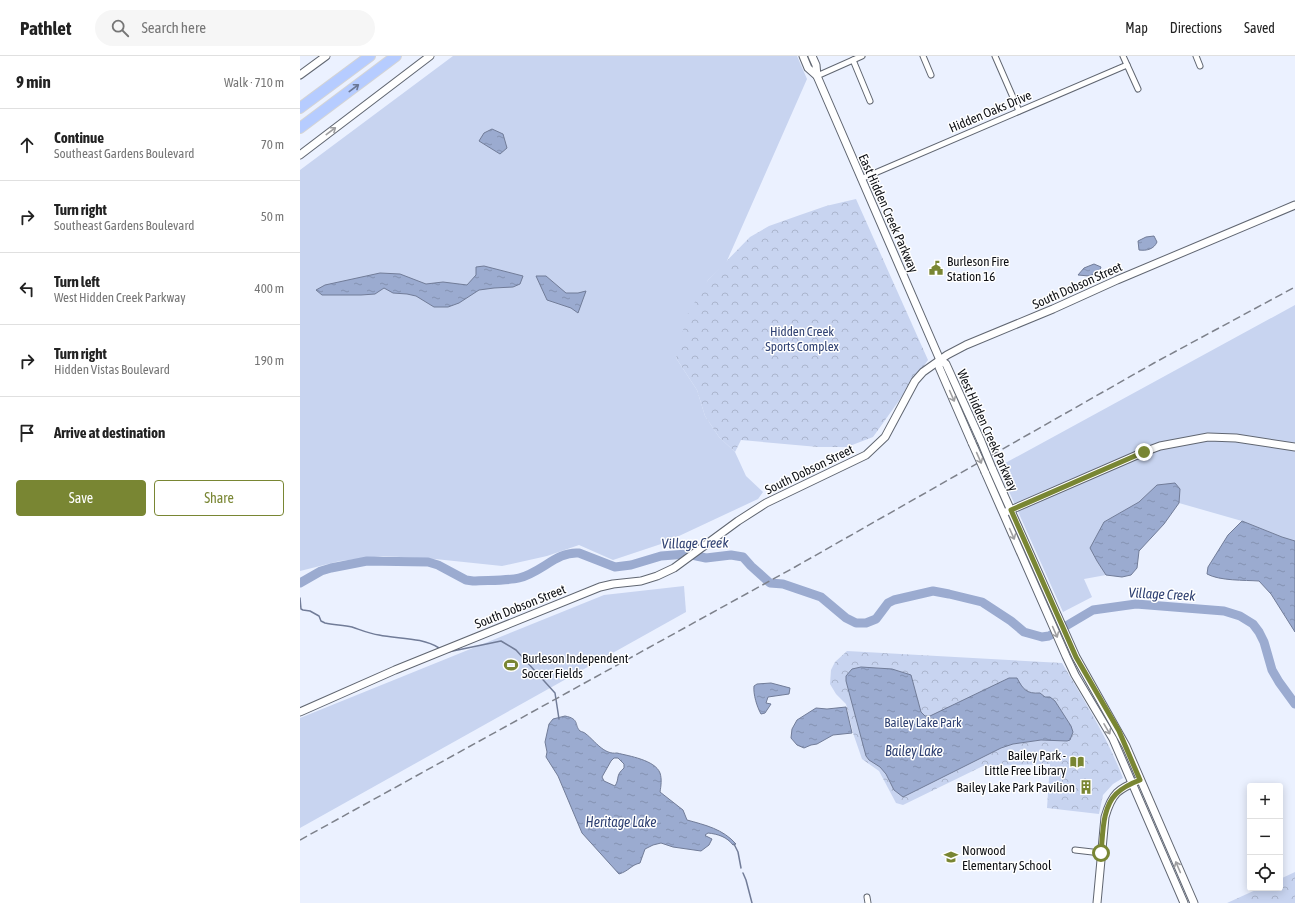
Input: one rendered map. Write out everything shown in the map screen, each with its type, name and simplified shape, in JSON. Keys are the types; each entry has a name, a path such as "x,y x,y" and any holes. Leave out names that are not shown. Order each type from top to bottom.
{"highway":[{"path":"300,108 370,56"},
{"path":"300,128 396,56"}],"main road":[{"path":"300,75 326,56"},
{"path":"300,155 430,56"},
{"name":"East Hidden Creek Parkway","path":"803,56 808,68 817,76"},
{"name":"East Hidden Creek Parkway","path":"812,56 816,65 817,76 940,360"},
{"name":"South Dobson Street","path":"300,712 395,670 600,587 641,581 657,576 674,568 738,521 766,503 866,454 885,437 919,376 940,360 966,345 1295,205"},
{"name":"West Hidden Creek Parkway","path":"1184,903 1113,739 1087,696 1066,656 939,367 940,360 946,364 1076,657 1121,736 1194,903"},
{"path":"1003,513 1160,446 1208,437 1236,438 1295,447"},
{"path":"1097,903 1105,817 1110,801 1116,793 1140,780"}],"street":[{"path":"817,76 862,56"},
{"path":"923,56 931,75"},
{"path":"995,56 1019,111"},
{"path":"1123,56 1138,89"},
{"path":"1196,56 1200,66"},
{"path":"853,60 870,101"},
{"name":"Hidden Oaks Drive","path":"861,179 1127,65"},
{"path":"1075,850 1101,853"}],"green space":[{"path":"453,56 797,56 807,79 726,263 708,280 676,358 697,390 705,416 719,437 735,452 746,476 763,492 758,499 664,543 613,560 579,545 547,556 502,566 435,559 383,556 340,561 300,571 300,170"},
{"name":"Hidden Creek Sports Complex","path":"856,199 928,360 873,437 847,447 818,447 741,440 735,452 719,437 705,416 697,390 676,358 687,315 708,280 750,237 769,226 826,206"},
{"path":"1295,305 1295,541 1242,521 1179,503 1180,489 1157,485 1139,502 1104,522 1097,561 1106,575 1084,579 1092,597 1063,612 998,467"},
{"name":"Burleson Independent Soccer Fields","path":"684,586 686,612 300,828 300,718 604,595"},
{"name":"Bailey Lake Park","path":"847,651 1062,663 1102,733 1123,778 1113,784 1103,795 1099,814 1047,808 1050,764 983,766 903,805 896,803 879,771 862,759 853,733 846,704 836,694 830,684 831,670 835,662"},
{"path":"1295,872 1295,903 1227,903 1253,891 1283,891 1283,878"}],"water":[{"path":"492,129 503,134 507,148 500,154 479,141 484,133"},
{"path":"1154,236 1157,242 1152,248 1147,250 1139,250 1138,241 1146,237"},
{"path":"1094,264 1101,267 1099,272 1089,276 1078,275 1084,268"},
{"path":"484,266 523,276 520,284 513,287 479,290 459,303 448,307 434,307 416,296 393,293 384,288 375,294 361,295 322,295 316,290 325,285 380,273 400,274 426,284 443,282 467,285 476,275 476,267"},
{"path":"536,276 546,276 566,293 586,291 578,313 571,308 547,300"},
{"path":"1175,483 1180,489 1179,503 1164,524 1139,551 1137,568 1131,575 1122,577 1106,575 1090,548 1104,522 1139,502 1157,485"},
{"path":"1242,521 1295,541 1295,632 1271,594 1259,581 1225,579 1207,574 1208,567 1228,535"},
{"name":"Bailey Lake","path":"861,667 892,669 911,675 921,712 925,716 930,716 1009,678 1017,678 1028,692 1040,693 1055,701 1071,726 1073,732 1070,740 1067,741 1041,740 1013,744 1001,748 903,797 894,790 886,774 880,767 869,760 866,756 846,681 846,676 852,669"},
{"path":"771,683 790,688 789,694 768,697 766,703 771,704 765,713 761,714 754,693 754,686 757,684"},
{"path":"846,707 852,733 833,735 817,744 804,748 797,745 791,738 792,729 797,720 816,708 827,709"},
{"name":"Heritage Lake","path":"565,716 570,717 575,720 580,731 585,733 604,750 635,757 653,765 661,775 660,792 683,810 687,820 720,831 736,844 733,845 722,836 708,833 705,835 712,839 709,845 701,851 673,847 661,843 653,845 645,849 640,863 619,874 582,833 558,776 546,757 547,752 545,742 549,724 553,719","holes":["614,758 618,758 624,764 624,768 620,773 615,786 604,781 602,777 611,761"]}],"waterway":[{"name":"Village Creek","path":"300,583 321,571 367,561 428,562 438,565 466,580 473,581 519,578 535,572 563,555 571,553 579,553 615,567 631,565 661,556 687,554 706,558 731,555 743,557 770,583 783,584 821,597 846,618 856,623 866,623 876,619 888,603 894,600 933,591 982,602 1011,621 1024,632 1042,637 1049,636 1093,610 1136,604 1224,611 1240,616 1253,624 1264,642 1272,670 1295,704"},
{"path":"300,598 301,609 310,611 319,616 321,621 325,623 352,627 366,632 386,636 418,640 432,644 439,648"},
{"path":"448,652 501,641 516,650 555,693 559,719"},
{"path":"734,844 738,852 741,868"},
{"path":"743,873 752,903"}],"railway":[{"path":"300,840 795,567 1154,363 1295,287"}],"place":[{"name":"Burleson Fire Station 16","path":"936,268"},
{"name":"Burleson Independent Soccer Fields","path":"511,665"},
{"name":"Bailey Park - Little Free Library","path":"1077,762"},
{"name":"Bailey Lake Park Pavilion","path":"1086,787"},
{"name":"Norwood Elementary School","path":"951,857"}],"route":[{"path":"1101,853 1105,817 1110,801 1116,793 1140,780 1119,731 1076,657 1011,510 1144,452"}]}
